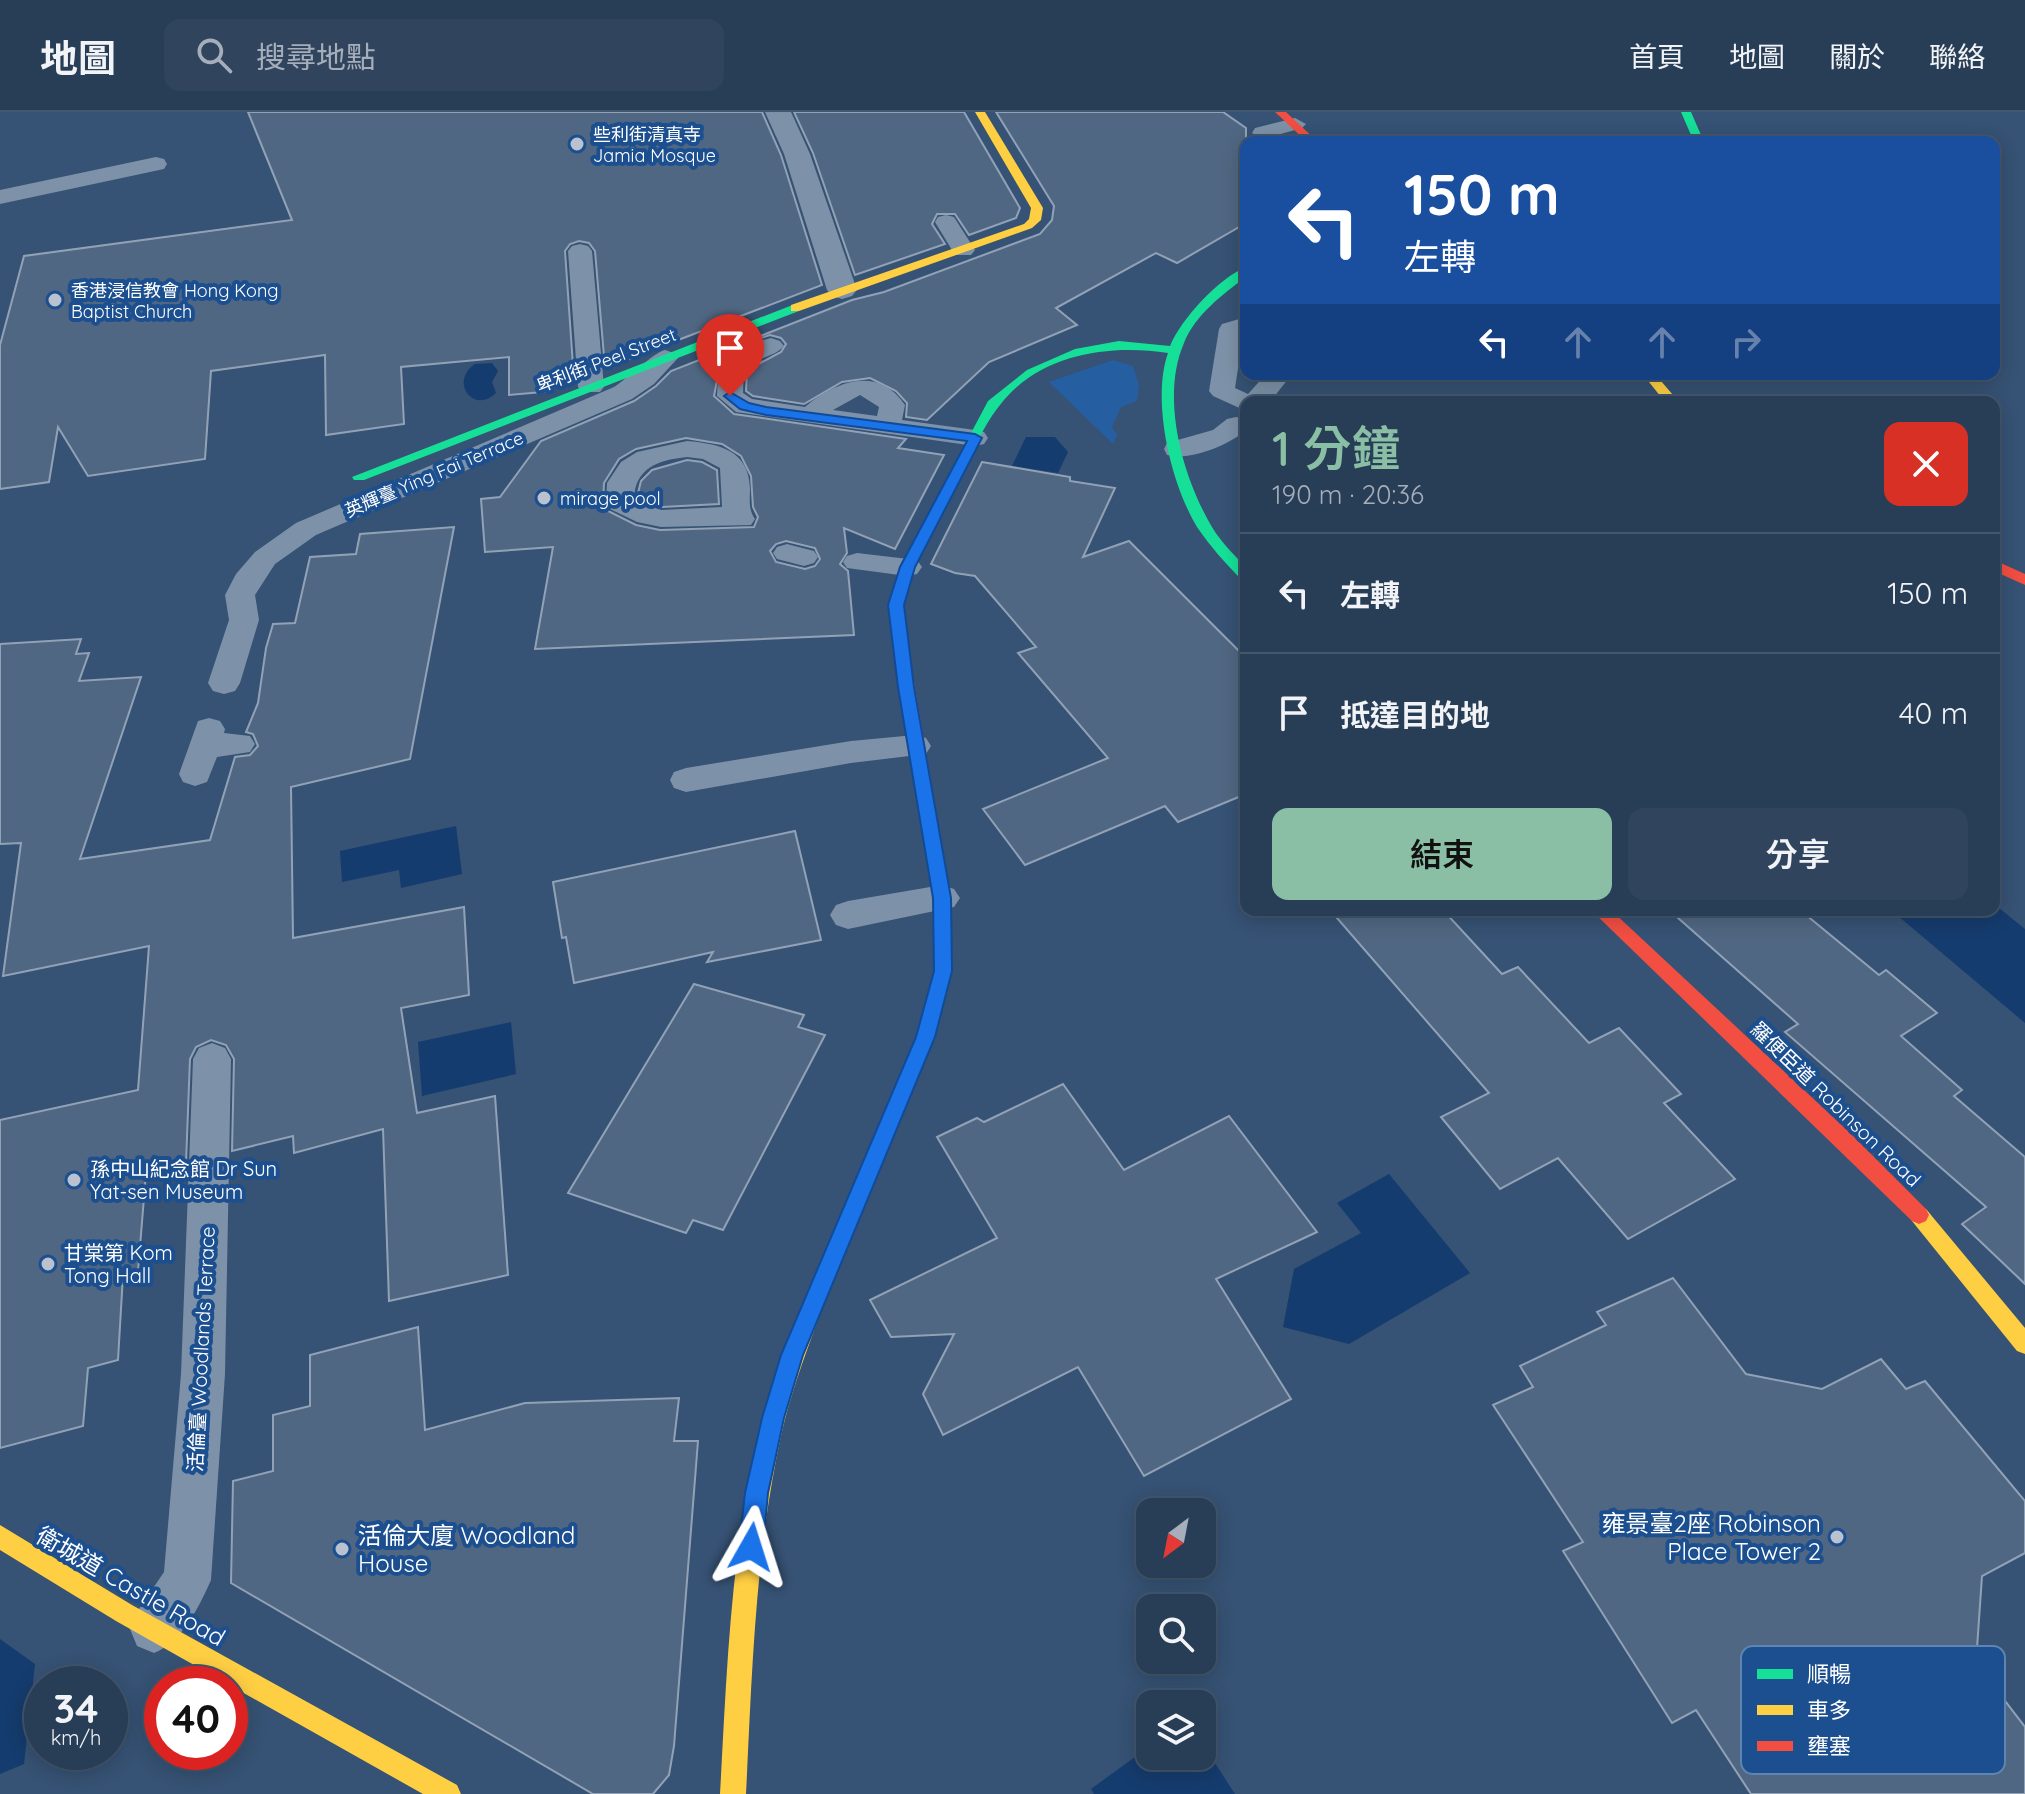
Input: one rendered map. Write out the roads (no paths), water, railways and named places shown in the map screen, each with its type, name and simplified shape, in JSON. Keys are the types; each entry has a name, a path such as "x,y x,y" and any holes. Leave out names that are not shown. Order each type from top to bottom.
{"street":[{"path":"778,112 797,154 842,290"},
{"name":"卑利街 Peel Street","path":"359,477 497,418 591,387 842,290 873,283 1028,226 1035,220 1037,208 980,112"},
{"path":"1686,112 1696,136"},
{"path":"1288,118 1307,136"},
{"path":"1240,276 1210,298 1174,350 1170,385 1178,465 1208,533 1240,569"},
{"path":"733,1794 748,1568 757,1493 773,1418 792,1355 926,1037 943,971 942,898 897,627 896,605 907,567 1000,394 1011,384 1036,371 1104,346 1137,345 1174,350"},
{"path":"1654,380 1667,396"},
{"path":"2000,568 2025,580"},
{"name":"羅便臣道 Robinson Road","path":"1613,916 1902,1198 2025,1344"},
{"name":"衛城道 Castle Road","path":"0,1537 154,1629 448,1794"}],"lane":[{"path":"1263,133 1288,118"},
{"path":"0,197 156,164"},
{"path":"946,222 963,250"},
{"path":"580,251 591,387"},
{"path":"1240,326 1231,329 1222,391 1240,407"},
{"path":"771,346 743,355 731,368 730,396 745,406 975,438"},
{"name":"英輝臺 Ying Fai Terrace","path":"262,663 226,674 244,620 240,595 251,574 265,558 306,529 623,393 645,379 665,358"},
{"path":"1262,396 1274,380"},
{"path":"1177,449 1222,436 1240,415"},
{"path":"699,450 727,459 734,468 738,517 659,520 618,515 617,487 634,463 655,454 699,450"},
{"path":"857,562 907,567"},
{"path":"203,750 239,744"},
{"path":"686,780 851,752 915,746"},
{"path":"848,915 942,898"},
{"name":"活倫臺 Woodlands Terrace","path":"154,1629 187,1580 203,1374 212,1059"}],"place":[{"name":"些利街清真寺 Jamia Mosque","path":"577,144"},
{"name":"香港浸信教會 Hong Kong Baptist Church","path":"55,300"},
{"name":"mirage pool","path":"544,498"},
{"name":"孫中山紀念館 Dr Sun Yat-sen Museum","path":"74,1180"},
{"name":"甘棠第 Kom Tong Hall","path":"48,1264"},
{"name":"雍景臺2座 Robinson Place Tower 2","path":"1837,1537"},
{"name":"活倫大廈 Woodland House","path":"342,1549"}]}
